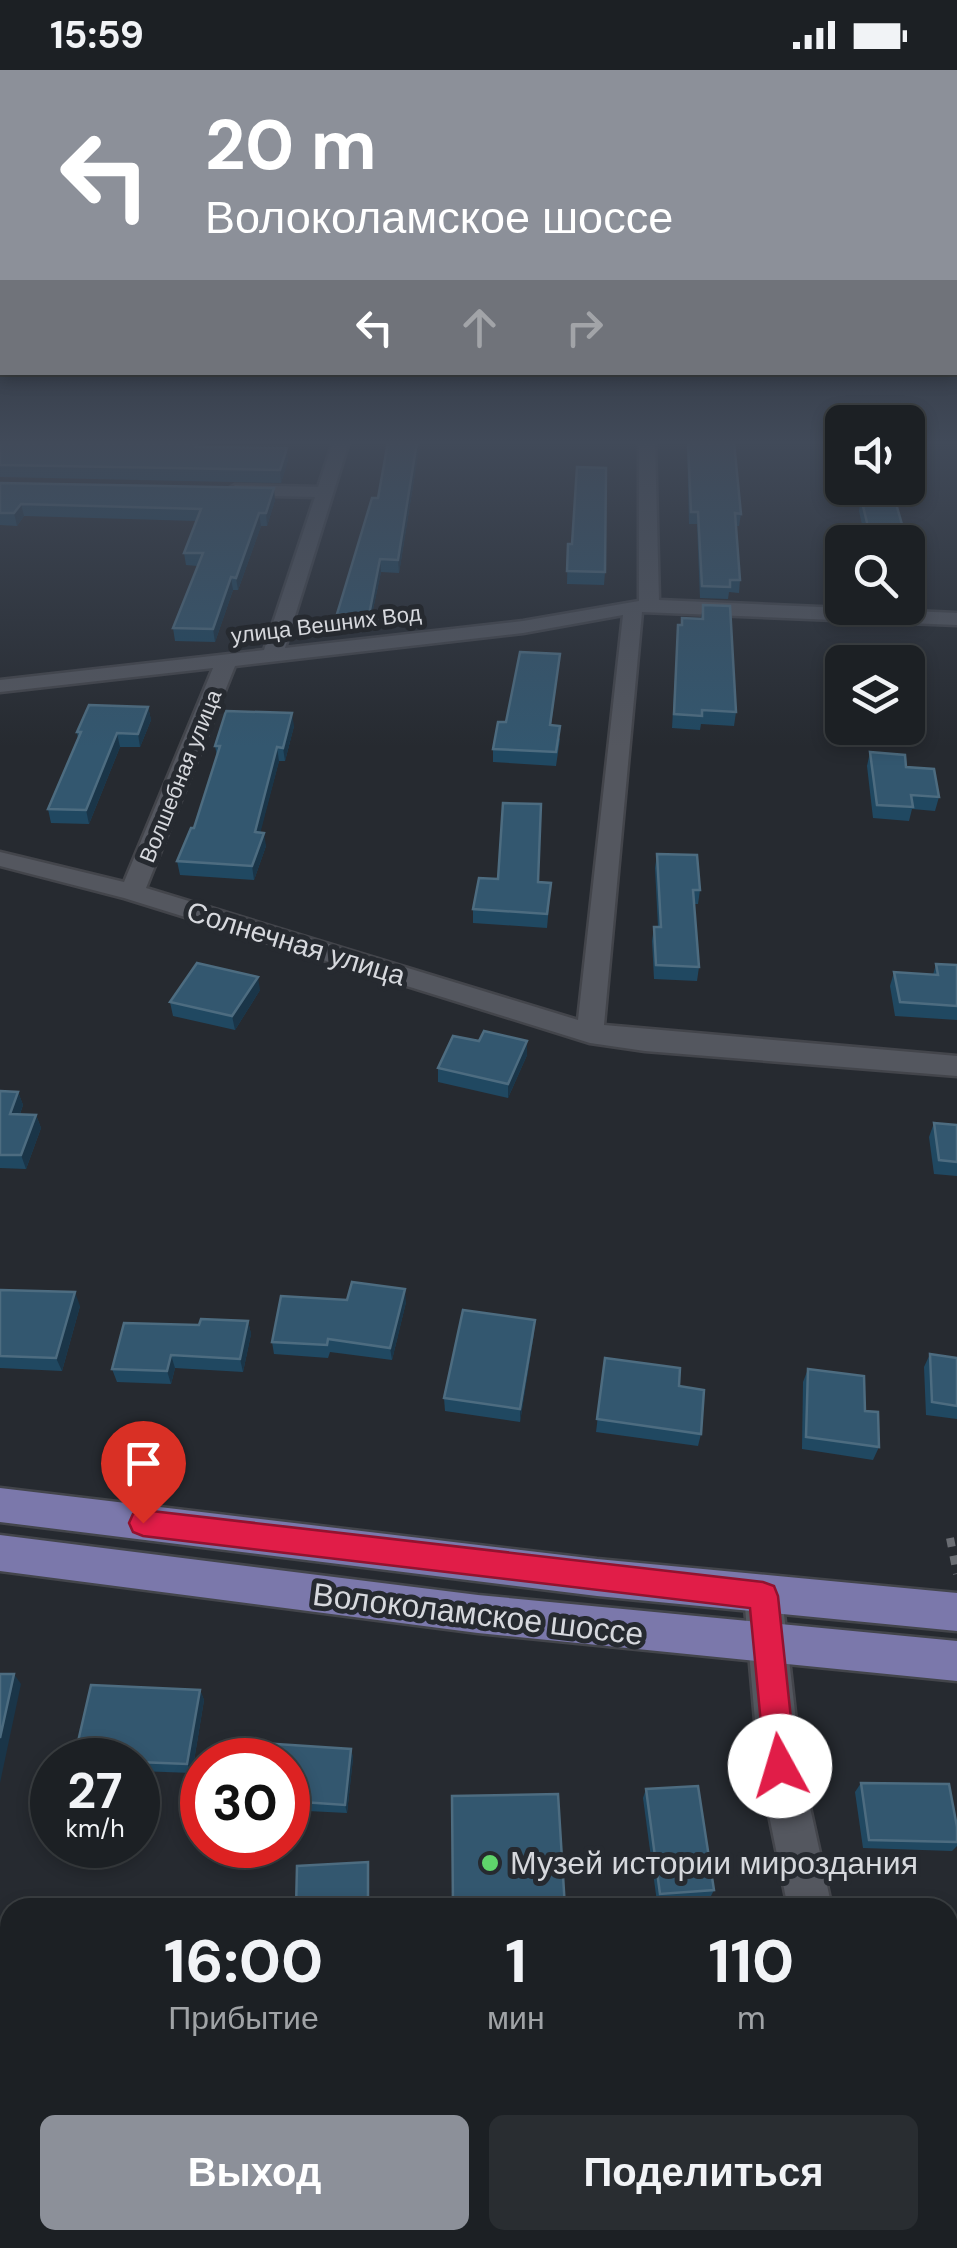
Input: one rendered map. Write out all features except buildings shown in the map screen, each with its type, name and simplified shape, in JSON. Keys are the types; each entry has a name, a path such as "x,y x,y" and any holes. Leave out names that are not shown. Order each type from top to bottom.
{"main road":[{"name":"Волоколамское шоссе","path":"0,1505 358,1551 763,1596 957,1612"},
{"name":"Волоколамское шоссе","path":"0,1552 344,1599 768,1647 957,1661"}],"street":[{"path":"273,656 310,544"},
{"path":"590,1033 641,607 643,544"},
{"name":"улица Вешних Вод","path":"0,686 523,626 641,607 957,620"},
{"name":"Волшебная улица","path":"132,892 227,660"},
{"name":"Солнечная улица","path":"0,859 132,892 590,1033 644,1041 957,1066"},
{"path":"763,1596 780,1766 808,1898"}],"path":[{"path":"950,1538 957,1574"}],"place":[{"name":"Музей истории мироздания","path":"490,1863"}],"route":[{"path":"143,1523 763,1596 780,1766"}]}
